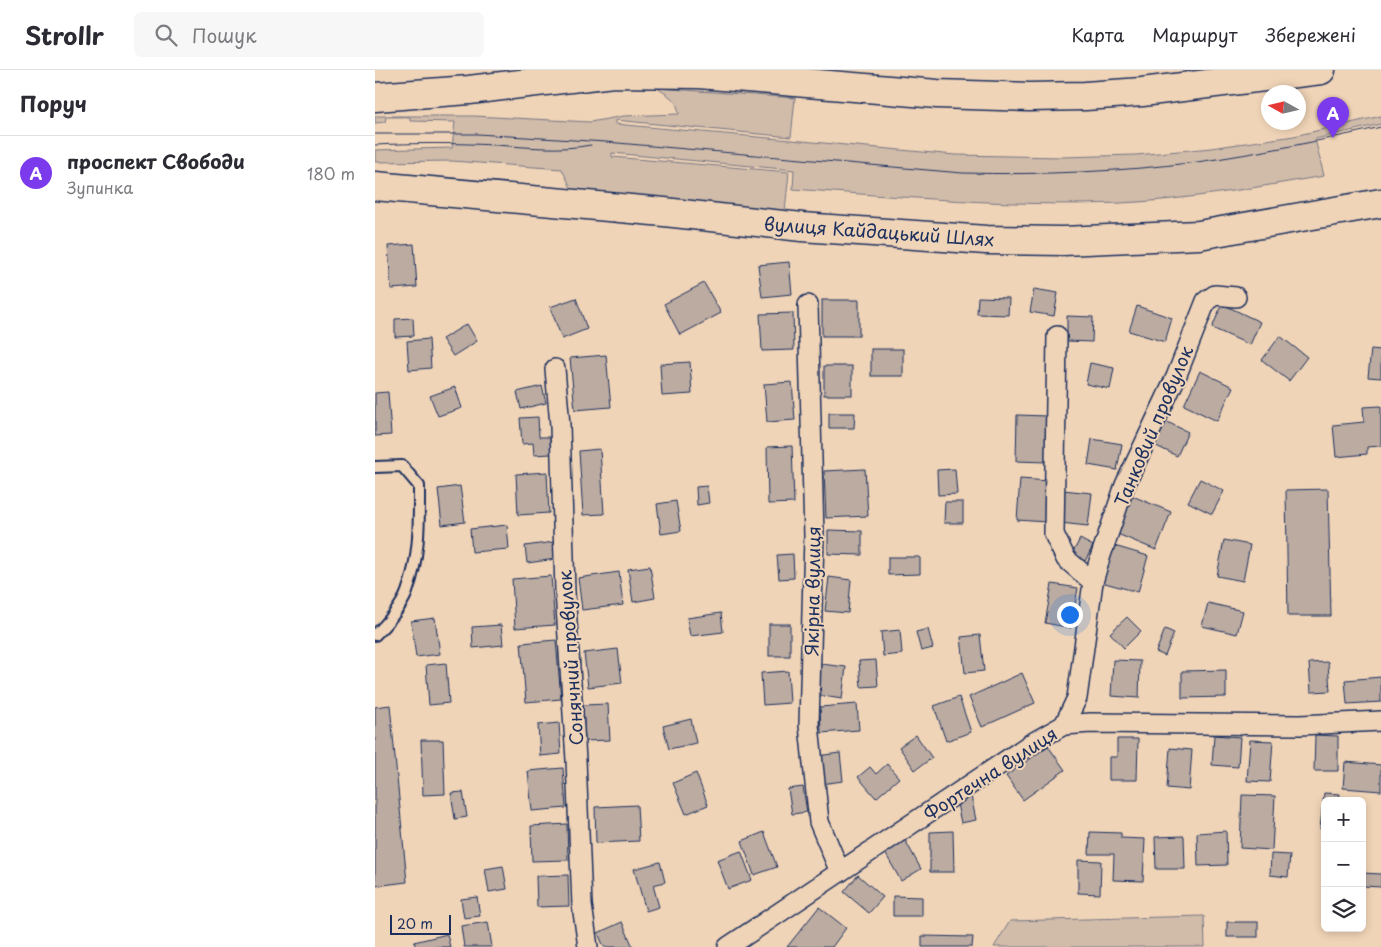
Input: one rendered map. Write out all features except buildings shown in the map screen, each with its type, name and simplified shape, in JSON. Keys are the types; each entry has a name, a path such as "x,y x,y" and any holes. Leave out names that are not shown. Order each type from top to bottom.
{"highway":[{"path":"375,97 469,90 613,73 699,72 937,94 1029,98 1142,92 1321,70"},
{"name":"вулиця Кайдацький Шлях","path":"375,186 664,212 802,227 986,240 1053,241 1199,235 1381,203"}],"street":[{"name":"Танковий провулок","path":"1064,725 1077,698 1093,582 1125,485 1176,377 1206,301 1215,295 1236,297"},
{"name":"Якірна вулиця","path":"808,305 814,536 809,724 819,822 840,872"},
{"path":"1057,336 1054,534 1067,560 1093,582"},
{"name":"Сонячний провулок","path":"555,369 560,424 565,591 576,760 582,905 588,947"},
{"name":"Фортечна вулиця","path":"728,947 748,940 840,872 1031,743 1064,725 1091,723 1300,725 1381,721"}],"lane":[{"path":"375,468 402,466 419,486 419,546 407,594 385,625 375,635"}],"shaded area":[{"path":"657,88 795,98 791,137 615,120 615,124 955,155 1062,157 1136,155 1211,148 1294,136 1381,116 1381,124 1315,139 1324,176 1197,196 1121,203 1039,204 793,189 794,170 612,153 612,157 789,172 785,211 572,190 562,169 452,161 375,162 375,150 452,148 455,122 410,121 410,117 386,117 385,122 375,123 375,116 474,116 590,122 624,116 679,114 674,101"},
{"path":"1204,916 1205,947 994,947 1010,921"}],"tram line":[{"path":"375,134 477,134 606,142 962,173 1021,174 1080,172 1197,162 1243,155 1381,127"},
{"path":"375,145 480,144 555,148 591,145"}],"place":[{"name":"проспект Свободи","path":"1333,138"}]}
